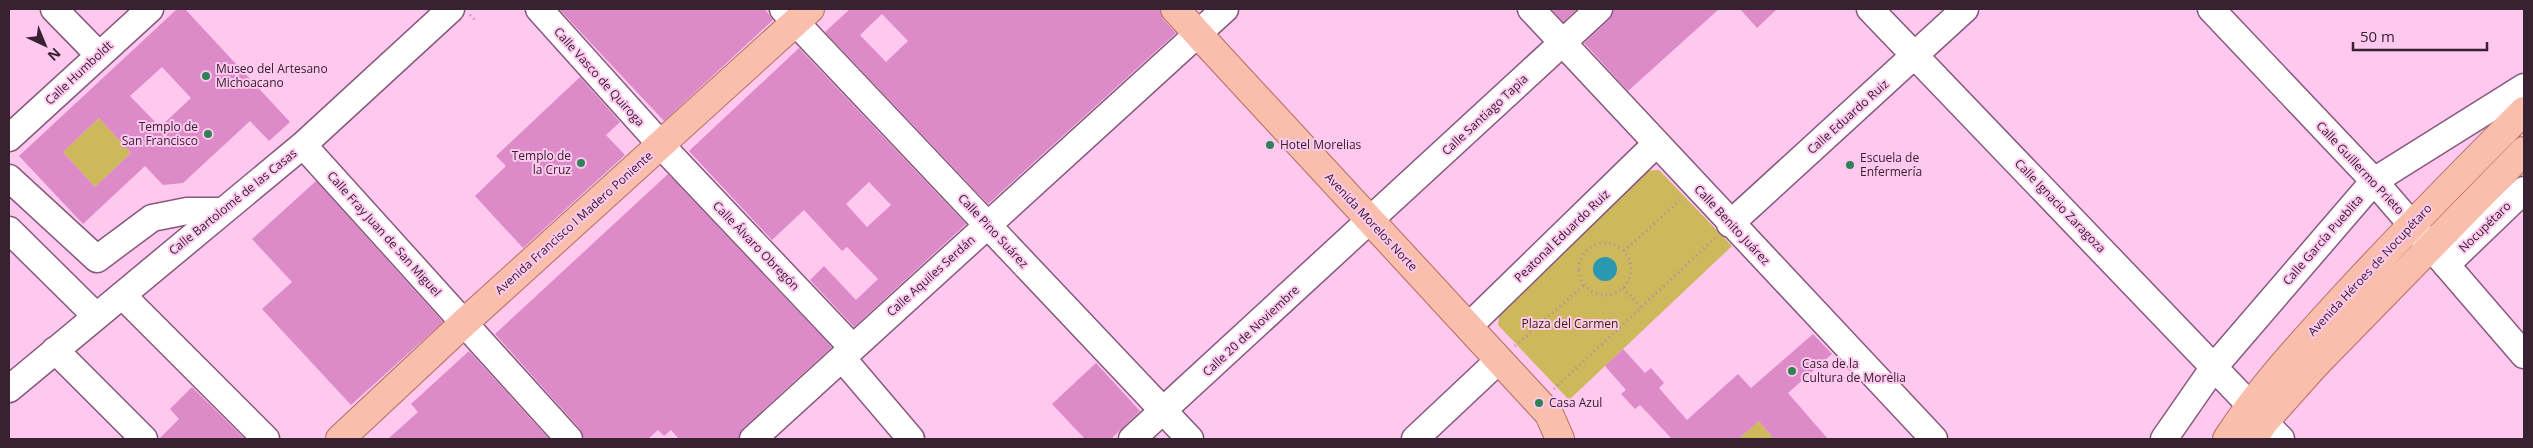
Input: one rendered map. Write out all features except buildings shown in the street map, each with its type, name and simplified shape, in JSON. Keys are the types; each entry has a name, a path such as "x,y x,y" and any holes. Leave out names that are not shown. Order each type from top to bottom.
{"main road":[{"name":"Avenida Morelos Norte","path":"1175,9 1549,414 1560,439"},
{"name":"Avenida Francisco I Madero Poniente","path":"340,439 465,322 660,145 796,13"},
{"name":"Avenida Héroes de Nocupétaro","path":"2262,426 2298,347 2412,224 2524,111"},
{"name":"Avenida Héroes de Nocupétaro","path":"2226,439 2262,426 2316,364 2439,255 2524,151"}],"street":[{"path":"54,9 99,54"},
{"name":"Calle Humboldt","path":"9,138 150,9"},
{"name":"Calle Bartolomé de las Casas","path":"9,389 221,211 303,145 450,9"},
{"name":"Calle Vasco de Quiroga","path":"538,9 660,145"},
{"name":"Calle Aquiles Serdán","path":"753,439 1225,9"},
{"name":"Calle Benito Juárez","path":"1531,9 1730,224 1934,439"},
{"name":"Calle Santiago Tapia","path":"1370,221 1599,9"},
{"name":"Calle Ignacio Zaragoza","path":"1870,9 2214,367 2262,426"},
{"name":"Calle Eduardo Ruiz","path":"1730,224 1965,9"},
{"name":"Calle Guillermo Prieto","path":"2211,9 2374,180 2524,354"},
{"name":"Calle Pino Suárez","path":"796,13 987,225 1190,439"},
{"name":"Calle García Pueblita","path":"2164,439 2214,367 2374,180 2524,87"},
{"name":"Peatonal Eduardo Ruiz","path":"1468,327 1656,144"},
{"name":"Calle Fray Juan de San Miguel","path":"303,145 569,439"},
{"name":"Calle Álvaro Obregón","path":"660,145 847,353 912,439"},
{"path":"9,178 97,259 152,218 187,211 221,211"},
{"name":"Nocupétaro","path":"2439,255 2524,190"},
{"name":"Calle 20 de Noviembre","path":"1132,439 1370,221"},
{"path":"9,230 96,316"},
{"path":"122,295 266,439"},
{"path":"55,350 144,439"},
{"path":"1415,439 1499,360"}],"path":[{"path":"1624,251 1696,186"},
{"path":"1538,403 1730,224"},
{"path":"1602,243 1610,243 1624,251 1630,266 1630,273 1623,288 1603,295 1584,285 1579,263 1587,250 1602,243"},
{"path":"1499,360 1584,285"},
{"path":"1623,288 1641,307"}],"green space":[{"path":"99,118 131,153 95,187 63,152"},
{"name":"Plaza del Carmen","path":"1659,170 1732,246 1569,400 1498,325 1501,303 1639,171"},
{"path":"1759,421 1774,439 1738,439"}],"water":[{"path":"1605,257 1610,258 1616,264 1616,274 1610,280 1605,281 1600,280 1594,274 1593,269 1594,264 1600,258"}],"place":[{"name":"Museo del Artesano Michoacano","path":"206,76"},
{"name":"Templo de San Francisco","path":"208,134"},
{"name":"Hotel Morelias","path":"1270,145"},
{"name":"Templo de la Cruz","path":"581,163"},
{"name":"Escuela de Enfermería","path":"1850,165"},
{"name":"Casa de la Cultura de Morelia","path":"1792,371"},
{"name":"Casa Azul","path":"1539,403"}]}
